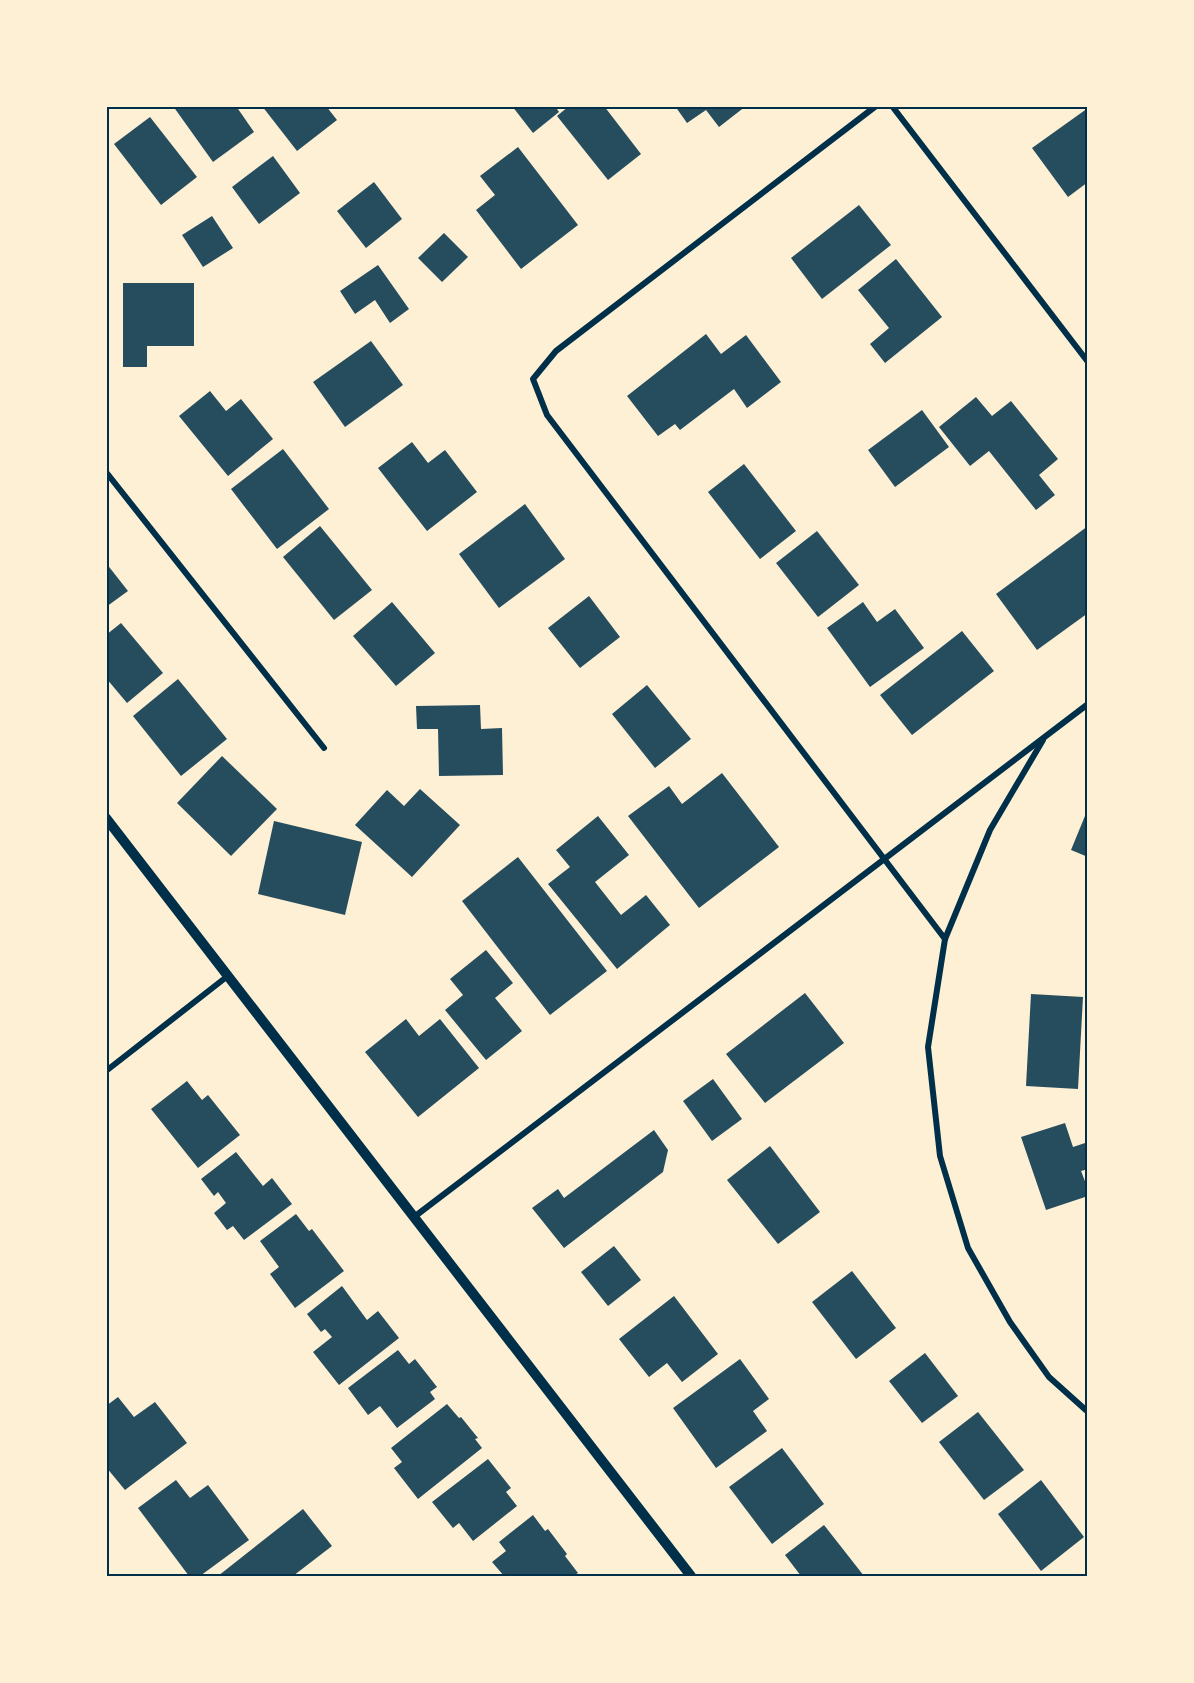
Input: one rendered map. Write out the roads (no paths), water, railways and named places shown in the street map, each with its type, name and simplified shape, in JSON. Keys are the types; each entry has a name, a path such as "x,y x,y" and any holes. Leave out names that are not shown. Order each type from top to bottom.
{"street":[{"path":"876,106 556,351 533,379 547,415 945,939"},
{"path":"892,106 1088,362"},
{"path":"106,472 324,748"},
{"path":"414,1217 1088,704"},
{"path":"1045,737 990,830 945,939 928,1047 940,1156 968,1248 1010,1322 1050,1377 1088,1412"},
{"path":"106,818 691,1576"},
{"path":"106,1071 229,975"}]}
